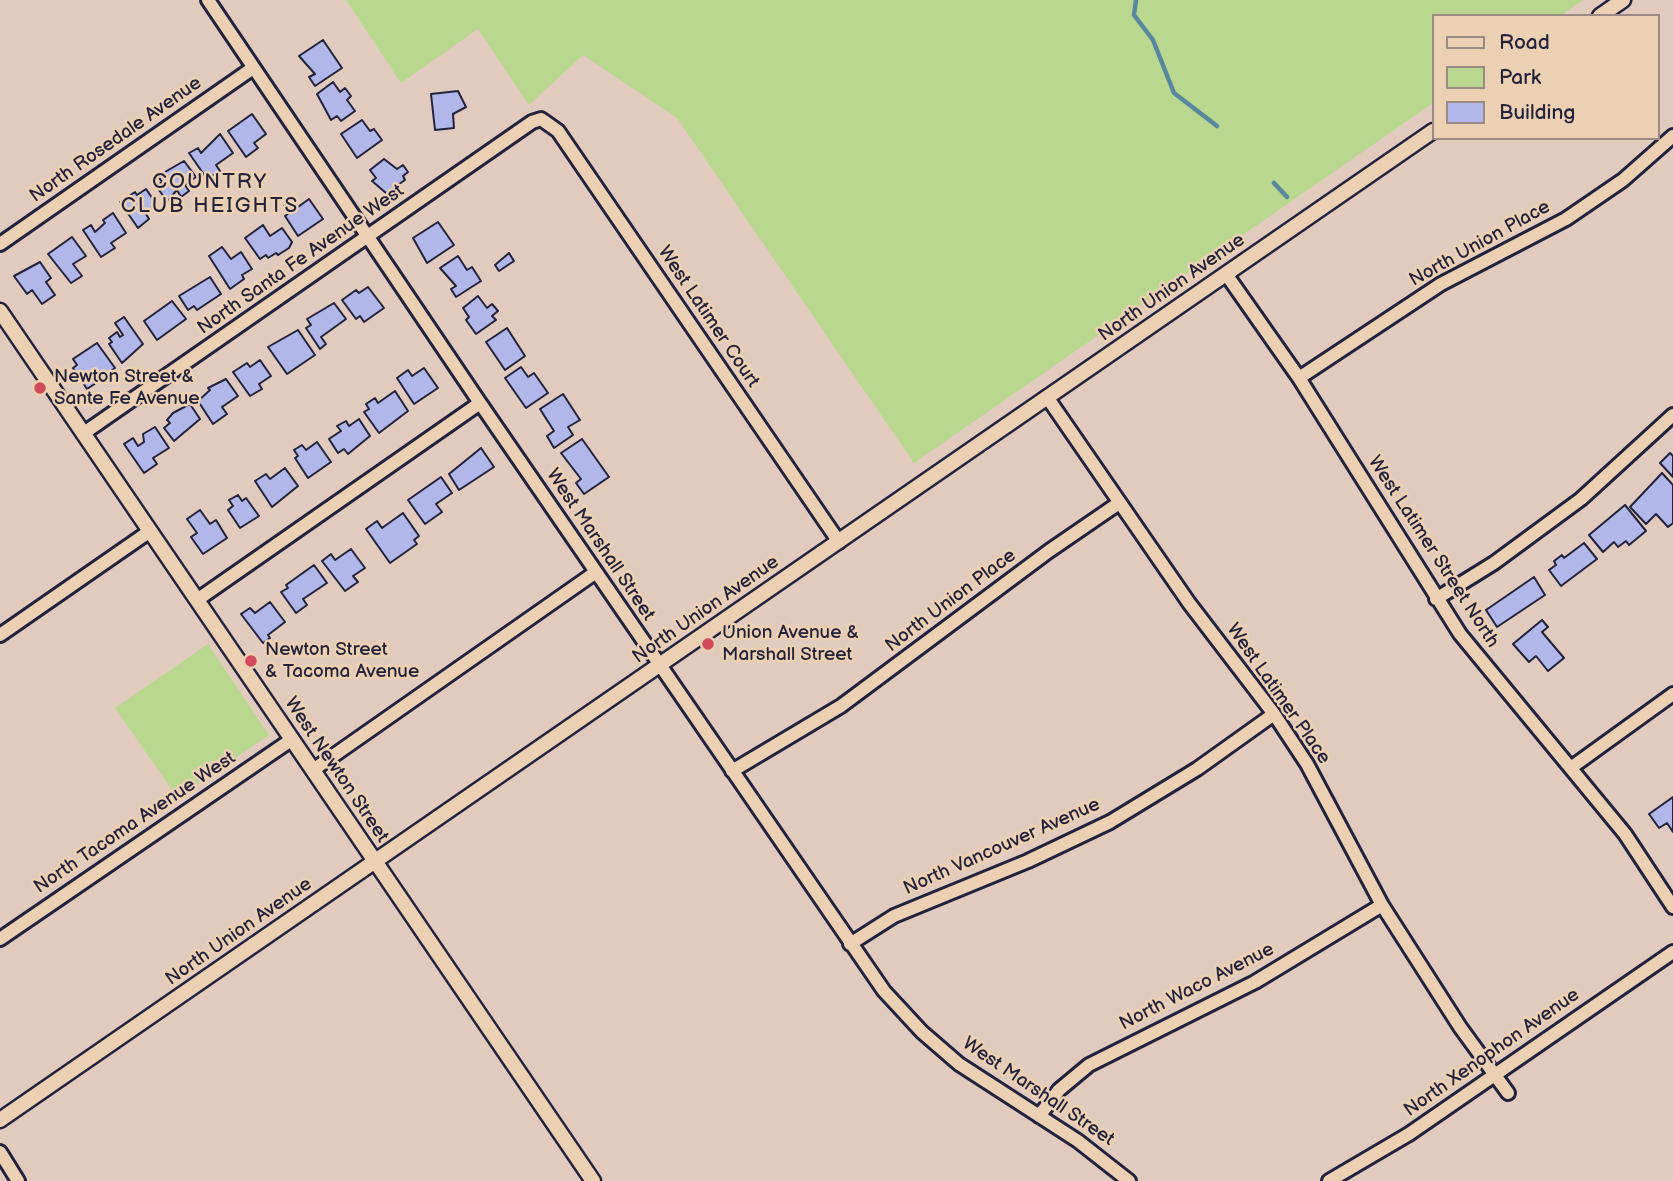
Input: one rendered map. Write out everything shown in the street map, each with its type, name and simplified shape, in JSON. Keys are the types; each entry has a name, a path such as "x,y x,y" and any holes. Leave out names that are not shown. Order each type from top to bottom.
{"street":[{"name":"West Marshall Street","path":"208,0 659,666 850,944 898,1008 943,1051 972,1073 1078,1141 1129,1181"},
{"path":"1603,14 1623,0"},
{"name":"North Rosedale Avenue","path":"0,244 253,68"},
{"name":"North Santa Fe Avenue West","path":"84,433 532,122 541,119"},
{"name":"West Latimer Court","path":"541,119 558,131 839,542"},
{"name":"North Union Avenue","path":"0,1120 1432,132"},
{"name":"North Union Place","path":"1299,378 1441,284 1566,219 1623,180 1673,136"},
{"name":"West Latimer Street North","path":"1226,274 1299,378 1436,599 1485,667 1572,767 1625,834 1673,908"},
{"name":"West Newton Street","path":"3,320 84,433 593,1181"},
{"name":"West Latimer Place","path":"1047,397 1189,603 1274,714 1312,774 1382,905 1493,1075 1508,1093"},
{"path":"197,600 480,404"},
{"path":"1436,599 1494,563 1581,499 1673,415"},
{"name":"North Union Place","path":"732,771 841,706 1049,551 1119,503"},
{"path":"0,635 150,531"},
{"path":"313,770 596,572"},
{"path":"1572,767 1673,694"},
{"name":"North Vancouver Avenue","path":"850,944 894,916 1028,861 1110,822 1197,769 1274,714"},
{"name":"North Tacoma Avenue West","path":"0,939 291,740"},
{"name":"North Waco Avenue","path":"1039,1116 1059,1090 1089,1065 1255,982 1382,905"},
{"name":"North Xenophon Avenue","path":"1329,1181 1409,1133 1673,952"},
{"path":"0,1153 19,1181"}],"green space":[{"path":"346,0 1583,0 1563,14 1432,14 1432,104 914,463 677,118 583,55 529,105 478,29 401,83"},
{"path":"208,644 269,735 177,797 115,708"}],"building":[{"path":"323,40 342,68 315,86 309,77 315,74 299,56"},
{"path":"333,82 340,92 345,88 351,96 347,100 355,111 341,121 337,116 331,120 317,94"},
{"path":"458,91 466,107 453,114 454,128 435,130 431,94"},
{"path":"252,114 266,134 254,143 258,148 246,157 228,131"},
{"path":"362,120 370,131 374,129 382,140 357,158 341,134"},
{"path":"220,134 233,153 216,165 220,171 207,179 189,153 198,148 201,153"},
{"path":"384,159 397,169 403,165 408,172 403,176 405,180 386,193 372,181 376,178 370,170"},
{"path":"184,161 196,177 185,185 189,191 181,197 177,190 167,201 156,186 162,182 158,176"},
{"path":"146,189 157,205 146,214 149,219 138,228 120,202 135,192 137,195"},
{"path":"309,199 323,219 298,236 285,216 289,213 284,206 293,200 298,207"},
{"path":"113,213 126,233 111,243 115,248 101,257 83,230 91,225 95,232 105,223 103,220"},
{"path":"438,222 454,245 427,263 413,238"},
{"path":"263,225 270,236 282,228 292,242 289,248 278,255 276,253 268,258 266,255 260,259 245,238"},
{"path":"72,237 86,256 73,264 82,276 71,283 48,254"},
{"path":"222,247 231,259 241,252 252,269 242,275 244,279 230,289 209,256"},
{"path":"509,253 514,261 499,271 495,265"},
{"path":"458,256 467,270 472,267 481,281 456,297 451,289 456,286 440,268"},
{"path":"40,262 51,278 46,282 55,295 42,304 32,290 27,294 14,276"},
{"path":"210,277 221,294 197,310 194,306 188,310 179,296"},
{"path":"368,287 384,308 364,322 360,316 356,319 342,300 356,290 359,293"},
{"path":"478,296 487,308 492,304 498,311 492,316 496,320 476,334 466,320 469,317 463,308"},
{"path":"172,301 186,319 157,340 144,321"},
{"path":"334,303 346,319 321,337 326,344 320,349 306,328 311,325 307,319"},
{"path":"124,317 143,344 122,363 109,344 112,342 109,338 117,332 120,337 123,335 115,323"},
{"path":"507,328 525,356 505,370 486,342"},
{"path":"298,330 315,355 287,374 268,347"},
{"path":"97,343 115,368 104,376 100,371 91,377 96,383 87,389 73,368 77,365 73,359"},
{"path":"260,360 271,376 259,384 262,389 250,396 233,372 247,363 250,367"},
{"path":"521,367 528,377 534,373 548,393 526,408 505,378"},
{"path":"424,368 438,388 414,404 397,378 408,370 412,376"},
{"path":"226,379 238,396 222,407 227,414 213,424 198,401 210,390 208,388"},
{"path":"395,391 408,411 379,433 364,412 369,409 366,404 375,398 378,403"},
{"path":"563,394 580,420 568,427 573,435 554,448 547,436 554,431 540,409"},
{"path":"190,404 200,419 174,441 164,428 170,423 167,420 173,413"},
{"path":"359,419 370,436 348,454 344,449 338,453 329,439 341,431 337,426 346,421 349,426"},
{"path":"155,427 169,448 153,458 157,464 144,473 124,444 133,438 138,446 144,442 143,434"},
{"path":"582,439 609,477 584,494 576,483 581,479 561,453"},
{"path":"317,442 331,462 308,478 295,458 298,456 294,450 302,445 306,450"},
{"path":"481,448 494,467 459,490 449,474"},
{"path":"1670,453 1673,456 1673,477 1660,463"},
{"path":"285,468 298,486 272,507 255,481 266,474 270,479"},
{"path":"1662,473 1673,485 1673,523 1668,527 1656,514 1646,524 1630,507"},
{"path":"441,477 452,493 436,504 442,512 425,524 408,500"},
{"path":"238,495 242,501 246,498 259,516 240,528 228,510 233,506 229,500"},
{"path":"1625,505 1646,531 1629,545 1626,541 1618,547 1614,542 1603,552 1589,535"},
{"path":"200,510 210,524 216,520 227,538 203,554 191,537 197,533 187,519"},
{"path":"403,513 419,536 414,540 417,544 390,563 366,529 377,521 382,528"},
{"path":"1584,543 1597,559 1561,586 1549,570 1556,565 1554,561 1562,555 1564,558"},
{"path":"351,549 365,568 353,576 358,582 345,591 322,561 331,554 335,560"},
{"path":"314,565 327,583 303,599 307,605 296,613 281,592 288,588 286,585"},
{"path":"1534,577 1545,595 1497,627 1486,610"},
{"path":"270,602 285,622 268,635 270,638 263,643 241,614 250,608 255,613"},
{"path":"1542,620 1548,627 1542,632 1564,658 1548,671 1536,656 1529,662 1513,644"},
{"path":"1673,797 1673,832 1667,823 1659,828 1649,814"}],"waterway":[{"path":"1136,0 1134,15 1153,40 1174,93 1217,126"},
{"path":"1274,183 1287,197"}],"place":[{"name":"Newton Street & Sante Fe Avenue","path":"40,388"},
{"name":"Union Avenue & Marshall Street","path":"708,644"},
{"name":"Newton Street & Tacoma Avenue","path":"251,661"}],"district":[{"name":"COUNTRY CLUB HEIGHTS","path":"210,195"}]}
